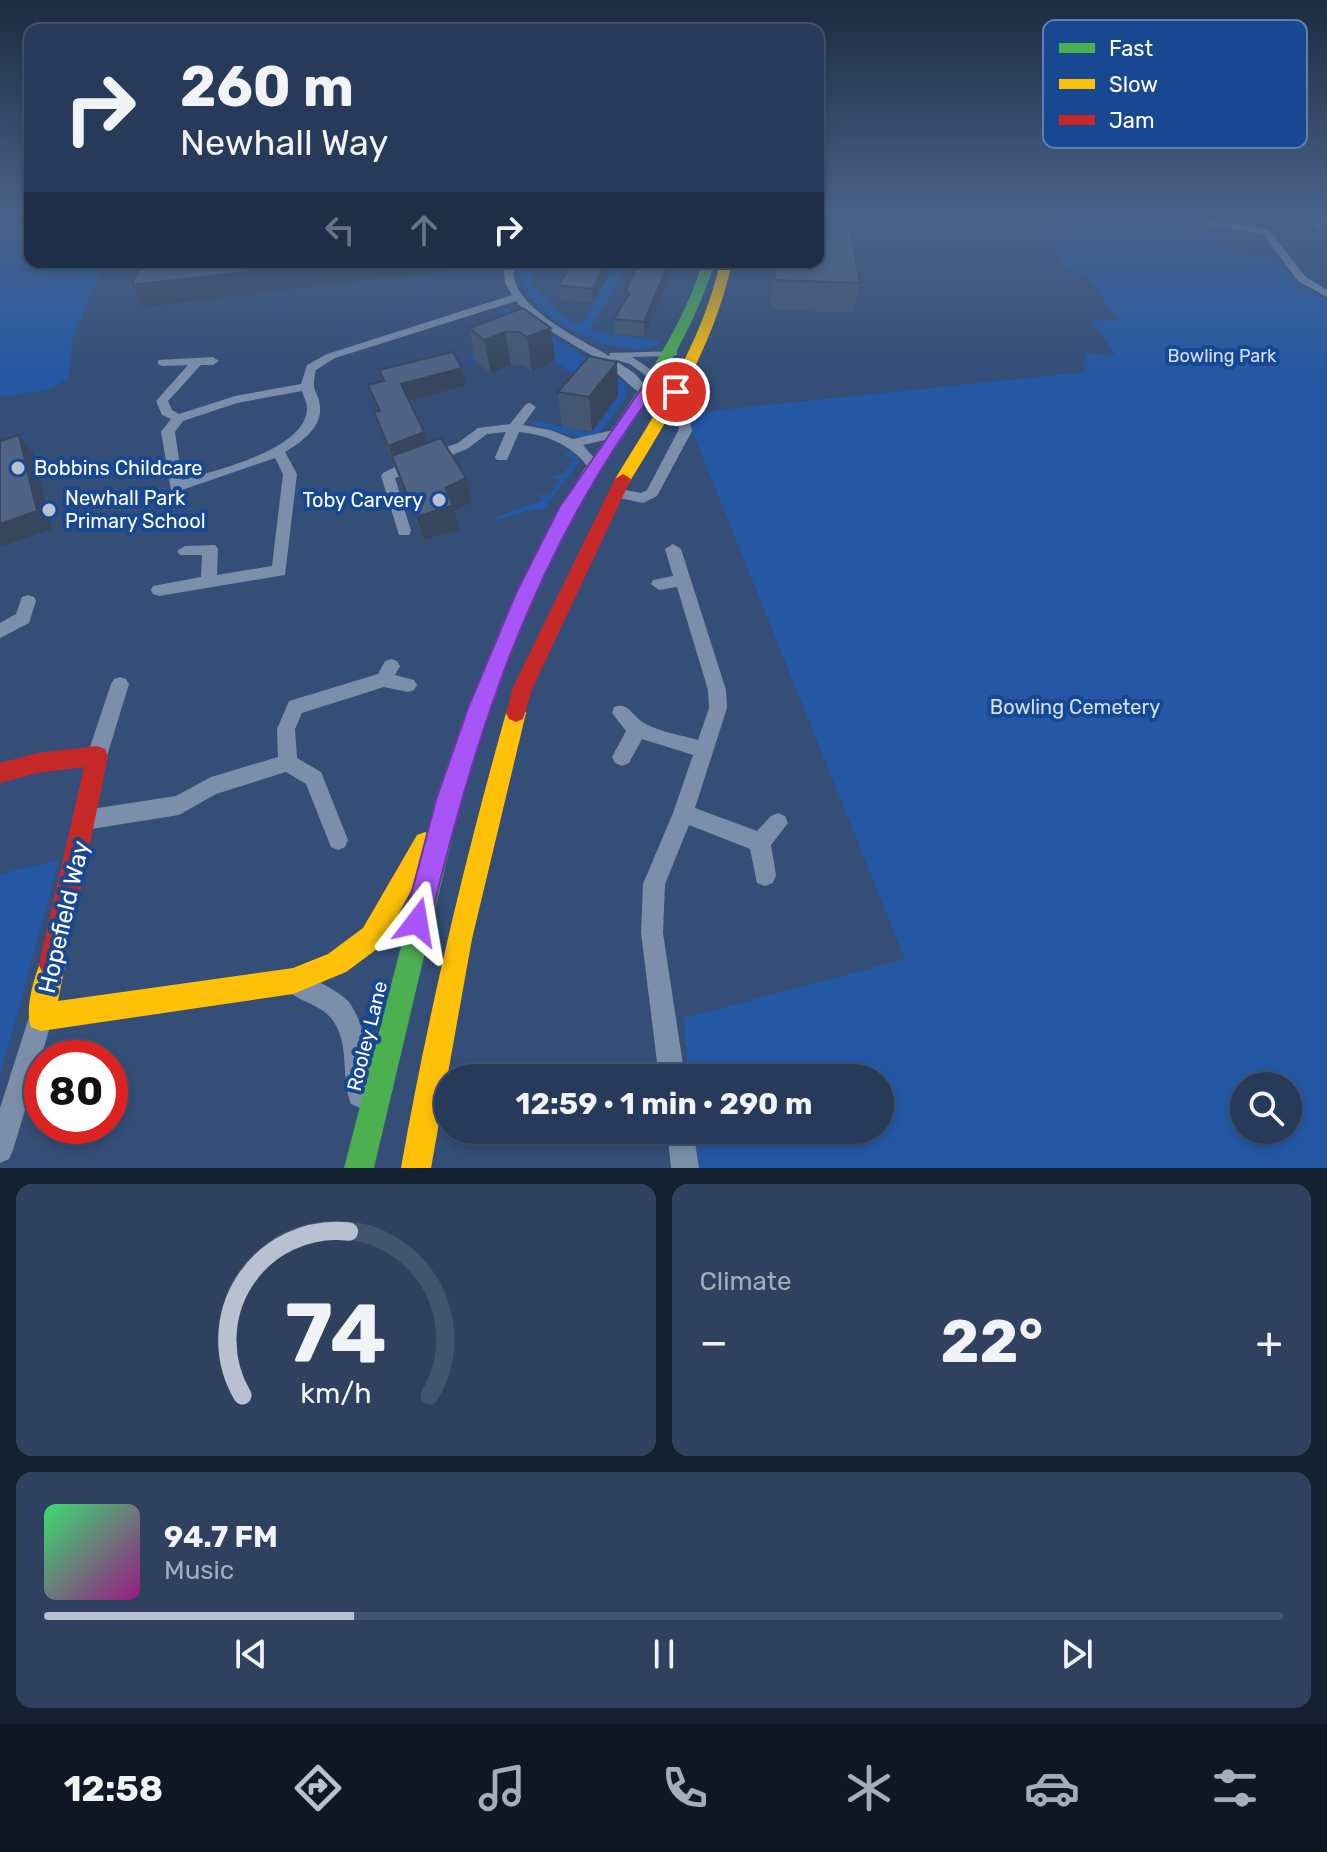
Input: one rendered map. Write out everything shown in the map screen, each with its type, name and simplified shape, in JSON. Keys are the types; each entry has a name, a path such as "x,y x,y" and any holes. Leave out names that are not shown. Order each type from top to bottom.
{"main road":[{"name":"Rooley Lane","path":"359,1168 364,1136 448,800 478,708 526,591 567,508 673,353 700,296 707,270"},
{"path":"444,1064 490,807 523,687 615,493 676,392 714,318 724,270"},
{"path":"0,773 37,763 97,756"},
{"name":"Hopefield Way","path":"97,756 41,1017 293,981 337,963 372,937 403,888 448,800"},
{"path":"416,1168 434,1111"}],"street":[{"path":"507,270 506,275 516,297 546,324 590,346 634,362 651,385"},
{"path":"1295,270 1302,279 1327,294"},
{"path":"306,387 311,368 331,356 516,297"},
{"path":"590,346 624,354 673,353"},
{"path":"590,346 651,385 676,392"},
{"path":"178,418 166,412 162,401 198,361"},
{"path":"162,362 213,361"},
{"path":"306,387 316,401 317,413 306,431 279,453 176,487 168,432 178,418 235,400 306,387"},
{"path":"502,457 514,427 530,407"},
{"path":"615,493 643,498 652,493 685,431 685,425 679,421 661,416"},
{"path":"404,531 388,476 401,467 474,441 483,431 514,427 572,443 584,449 595,467"},
{"path":"572,443 618,433"},
{"path":"159,590 279,571 290,474 279,453"},
{"path":"185,551 210,549 209,582"},
{"path":"670,1064 652,933 654,884 683,813 718,708 717,690 673,549"},
{"path":"659,584 683,580"},
{"path":"0,631 29,612"},
{"path":"288,763 286,729 295,707 387,673 408,685"},
{"name":"Hopefield Way","path":"97,756 120,684"},
{"path":"621,713 637,729 703,750"},
{"path":"622,757 637,729"},
{"path":"85,820 179,805 211,786 288,763 314,778 338,840"},
{"path":"683,813 760,842"},
{"path":"760,842 778,823"},
{"path":"760,842 765,875"},
{"path":"293,981 339,1009 356,1045 364,1136"},
{"path":"0,1150 41,1017"},
{"path":"682,1144 685,1168"}],"green space":[{"path":"0,270 101,270 72,341 69,378 47,390 0,397"},
{"path":"519,270 534,270 531,283 560,314 578,325 584,321 612,270 625,270 589,331 660,341 658,345 640,349 618,348 595,341 549,316 532,299 521,281"},
{"name":"Bowling Cemetery","path":"1070,270 1285,270 1302,288 1327,298 1327,1168 697,1168 694,1144 894,1144 894,1064 688,1064 684,1018 905,959 692,430 681,414 1084,372 1085,353 1116,356 1091,321 1119,320 1086,277"},
{"path":"508,308 627,384 625,399 599,434 580,437 530,424 532,420 591,433 618,396 566,380 575,376 528,341 476,362 471,358 455,363 523,334 496,311"},
{"path":"569,450 580,460 544,509 533,509 498,520 496,517 541,501 539,494 549,496 560,480 553,477 564,473 574,459 565,456"},
{"path":"59,860 0,1076 0,874"}],"building":[{"path":"139,270 268,270 132,285"},
{"path":"569,270 603,270 592,289 558,285"},
{"path":"635,270 666,270 644,322 614,319 629,294 626,291"},
{"path":"774,270 858,270 860,283 775,280"},
{"path":"523,308 551,328 527,337 519,332 505,332 484,340 469,328"},
{"path":"453,352 462,368 401,384 424,432 388,446 374,412 380,411 368,385 384,381 379,370"},
{"path":"589,356 617,362 589,397 558,392"},
{"path":"19,435 37,511 0,524 0,441"},
{"path":"441,438 466,478 445,488 453,505 416,517 392,456"}],"traffic: fast":[{"path":"591,472 675,346 707,270"},
{"path":"359,1168 455,779"}],"traffic: slow":[{"path":"623,479 684,377 709,323 724,270"},
{"path":"455,779 496,660 529,582 568,507 591,472"},
{"path":"416,1168 460,939 516,713"},
{"path":"52,965 41,1017 293,981 337,963 372,937 425,843"}],"traffic: jam":[{"path":"516,713 523,687 623,479"},
{"path":"0,773 37,763 97,756 52,965"}],"place":[{"name":"Bobbins Childcare","path":"18,468"},
{"name":"Toby Carvery","path":"439,500"},
{"name":"Newhall Park Primary School","path":"49,510"}],"route":[{"path":"417,922 448,800 478,708 526,591 567,508 646,392 657,378 676,392"}],"park label":[{"name":"Bowling Park","path":"1222,356"}]}
